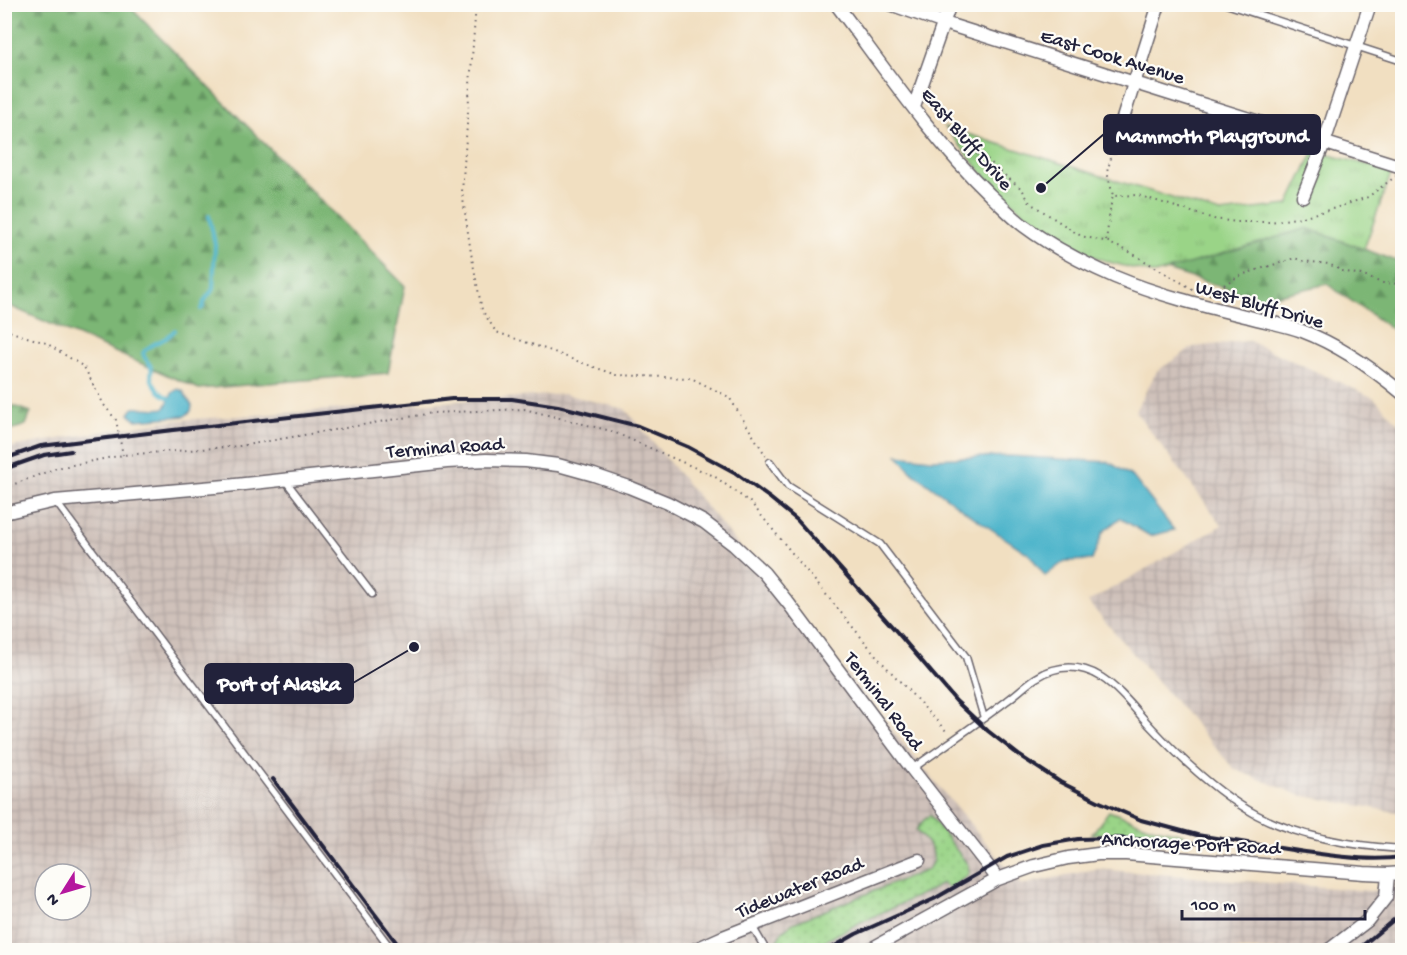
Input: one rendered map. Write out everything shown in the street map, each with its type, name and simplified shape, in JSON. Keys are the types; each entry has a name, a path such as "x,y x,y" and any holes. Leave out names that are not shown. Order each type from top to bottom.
{"street":[{"name":"East Bluff Drive","path":"836,4 945,147 975,180 1022,224 1048,243 1079,260 1115,277 1163,295"},
{"name":"East Cook Avenue","path":"891,4 1402,169"},
{"path":"914,107 950,4"},
{"path":"1114,147 1159,4"},
{"path":"1303,196 1324,143 1370,4"},
{"name":"West Bluff Drive","path":"1163,295 1302,331 1355,358 1402,393"},
{"name":"Terminal Road","path":"4,513 54,501 486,460 558,465 629,487 668,503 704,522 734,544 764,573 998,879"},
{"name":"Anchorage Port Road","path":"869,951 998,879 1034,866 1068,858 1098,854 1126,854 1388,874 1402,873"},
{"name":"Tidewater Road","path":"694,951 919,860"},
{"path":"1329,951 1367,921 1386,897 1388,874"}],"lane":[{"path":"1226,4 1402,62"},
{"path":"770,462 788,486 880,544 966,657 984,718"},
{"path":"285,480 372,594"},
{"path":"54,501 392,951"},
{"path":"912,769 984,718 1040,674 1055,669 1086,670 1102,678 1118,691 1195,770 1236,802 1257,815 1279,825 1335,841 1402,849"},
{"path":"752,926 766,951"}],"path":[{"path":"476,4 462,192 482,310 496,332 617,375 691,378 729,397 770,462"},
{"path":"1106,241 1113,196 1107,172 1114,147"},
{"path":"964,151 984,156 1022,189 1030,203 1081,236 1106,241 1198,293"},
{"path":"1113,196 1138,195 1214,219 1270,222 1329,210 1368,197 1381,189 1402,169"},
{"path":"1208,296 1244,274 1294,258 1329,264 1342,271 1362,275 1382,283 1402,284"},
{"path":"4,332 8,331 46,343 84,367 104,405 116,420 123,455"},
{"path":"4,488 57,468 123,455 240,446 432,413 524,410 611,431 714,476 751,503 879,659 954,739"}],"shaded area":[{"path":"1249,341 1374,398 1402,427 1402,813 1299,795 1234,769 1088,602 1222,525 1135,411 1157,371 1193,347"},
{"path":"564,394 625,409 1021,885 1096,869 1371,891 1402,887 1402,950 5,950 5,448 166,421"}],"green space":[{"path":"4,5 128,5 405,286 388,373 199,389 5,304"},
{"path":"945,127 1220,213 1288,205 1314,151 1392,171 1364,249 1307,228 1155,274 1109,262 1073,249 1043,229 991,184"},
{"path":"1307,228 1402,263 1402,336 1327,284 1261,299 1166,270"},
{"path":"4,403 31,412 26,425 5,432"},
{"path":"1109,811 1151,827 1183,834 1184,837 1121,833 1092,834"},
{"path":"930,815 968,865 967,876 949,888 941,883 808,950 777,950 780,934 793,923 927,870 933,854 916,830"}],"water":[{"path":"178,389 183,391 192,406 191,411 185,416 136,420 129,414 133,408 165,408 172,393"},
{"path":"898,455 931,459 1010,456 1109,462 1133,477 1174,530 1150,536 1120,518 1103,532 1092,560 1065,561 1045,576 1030,555 911,471"}],"waterway":[{"path":"201,309 213,289 215,244 209,216"},
{"path":"169,398 155,386 150,365 143,353 175,330"}],"railway":[{"path":"4,459 41,446 452,399 512,399 558,406 638,426 688,447 734,472 797,520 956,701 988,731 1020,756 1060,782 1141,820 1197,835 1305,852"},
{"path":"4,469 44,455 71,451"},
{"path":"273,779 402,950"},
{"path":"828,950 856,934 934,899 1007,857 1043,845 1078,839 1116,838 1210,844"},
{"path":"1296,851 1363,858 1402,857"},
{"path":"1357,950 1402,913"}],"place":[{"name":"Mammoth Playground","path":"1041,188"},
{"name":"Port of Alaska","path":"414,647"}]}
